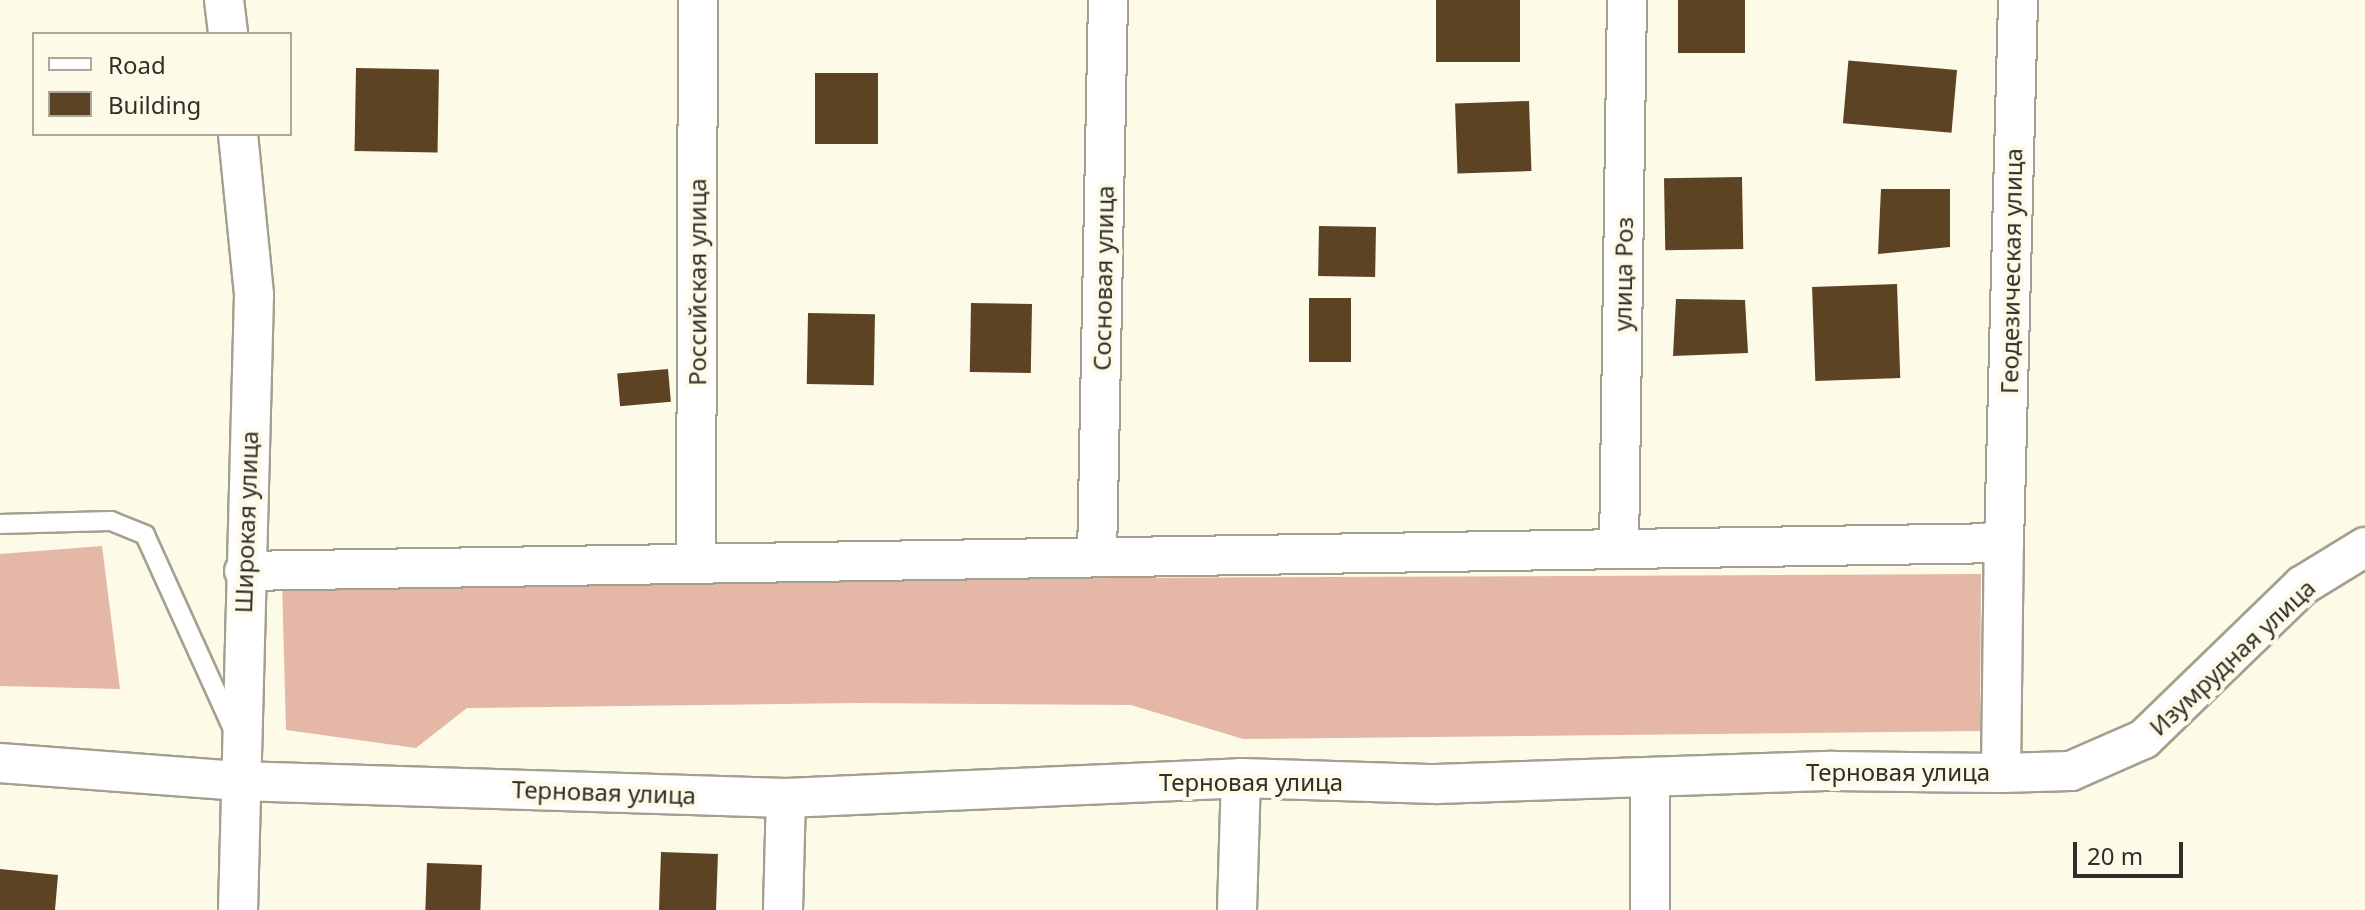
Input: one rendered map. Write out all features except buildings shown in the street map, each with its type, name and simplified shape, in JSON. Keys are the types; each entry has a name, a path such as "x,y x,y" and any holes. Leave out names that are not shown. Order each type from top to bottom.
{"street":[{"path":"224,0 228,32"},
{"name":"Российская улица","path":"696,564 698,0"},
{"name":"Сосновая улица","path":"1097,557 1108,0"},
{"name":"улица Роз","path":"1619,549 1627,0"},
{"name":"Геодезическая улица","path":"2004,543 2018,0"},
{"name":"Широкая улица","path":"238,136 254,295 239,741 238,910"},
{"path":"244,571 2004,543"},
{"name":"Терновая улица","path":"0,763 238,781 786,798 1241,778 1436,784 1833,771 2001,773 2004,543"},
{"name":"Изумрудная улица","path":"2001,773 2071,771 2144,739 2303,585 2365,547"},
{"path":"1237,910 1241,778"},
{"path":"1650,778 1650,910"},
{"path":"783,910 786,798"}],"lane":[{"path":"0,524 111,521 145,535 239,741"}],"shaded area":[{"path":"102,546 120,689 0,686 0,554"},
{"path":"1981,574 1980,731 1243,739 1131,705 857,703 467,708 416,748 286,730 282,582"}]}
